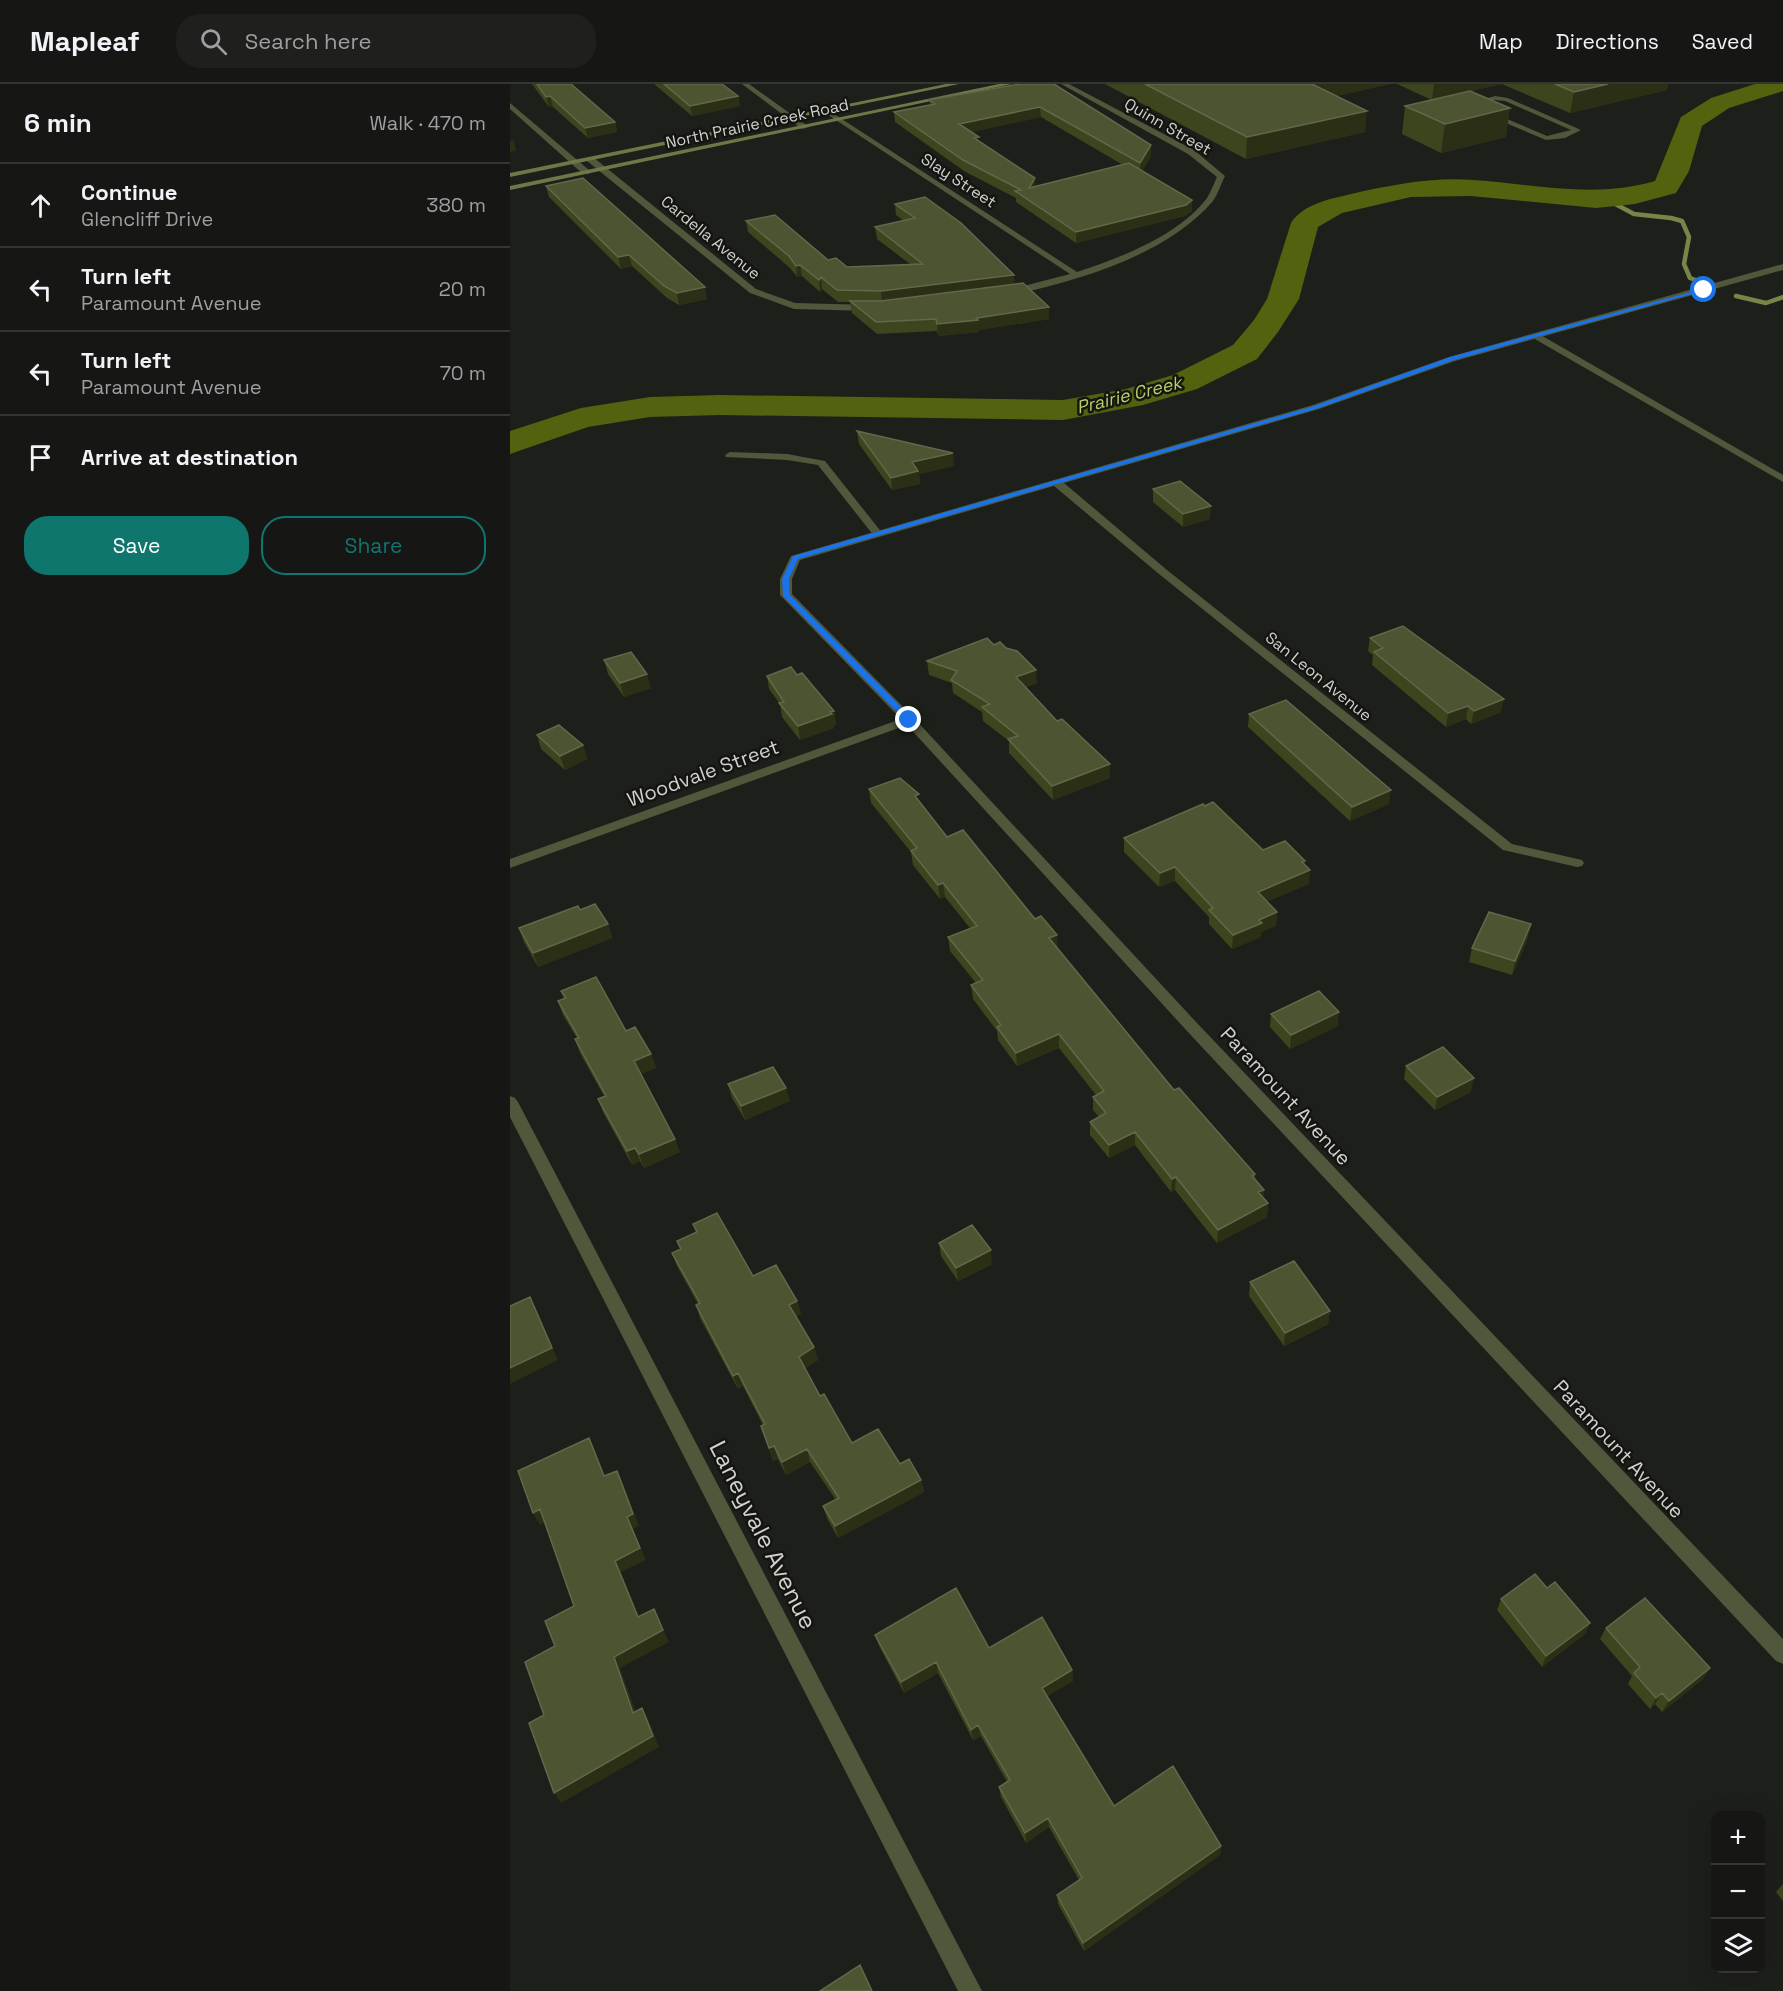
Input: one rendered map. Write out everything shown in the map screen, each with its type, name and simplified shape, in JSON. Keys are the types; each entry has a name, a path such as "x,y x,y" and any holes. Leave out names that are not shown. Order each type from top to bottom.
{"main road":[{"name":"North Prairie Creek Road","path":"510,175 956,84"},
{"name":"North Prairie Creek Road","path":"510,188 1009,84"}],"street":[{"path":"745,84 805,127"},
{"name":"Quinn Street","path":"1064,84 1191,152 1221,177 1219,188 1208,203 1173,232 1133,254 1075,274"},
{"path":"1495,98 1506,99 1577,130 1562,136 1546,138 1467,105 1495,98"},
{"path":"510,105 586,172"},
{"name":"Slay Street","path":"826,111 1075,274"},
{"name":"Cardella Avenue","path":"590,159 753,291 794,306 882,308"},
{"path":"729,455 787,457 821,463 878,534 1316,407 1452,358 1783,267"},
{"path":"999,293 1030,289 1075,274"},
{"path":"1536,336 1783,479"},
{"name":"San Leon Avenue","path":"1057,483 1163,572 1508,847 1577,863"},
{"name":"Paramount Avenue","path":"878,534 795,558 786,579 786,596 909,720 1192,1027 1783,1654"},
{"name":"Woodvale Street","path":"510,864 909,720"},
{"name":"Laneyvale Avenue","path":"510,1102 970,1991"}],"building":[{"path":"537,84 571,84 615,122 585,128 550,96 546,97"},
{"path":"664,84 722,84 738,96 690,106"},
{"path":"1020,84 1054,84 1151,145 1140,163 1040,107 959,124 979,137 974,138 1035,178 1029,188 1129,163 1192,200 1186,205 1076,232 1015,191 1021,190 963,160 894,112 935,104 929,100"},
{"path":"1145,84 1312,84 1367,111 1247,137"},
{"path":"1555,84 1608,84 1574,92"},
{"path":"1470,91 1510,108 1445,124 1405,106"},
{"path":"583,178 705,287 677,293 664,286 629,255 618,257 546,186"},
{"path":"925,197 961,223 1014,275 881,291 837,290 821,277 819,280 800,265 796,266 789,256 746,221 775,215 828,260 836,258 847,267 923,264 875,227 915,218 895,204"},
{"path":"1023,283 1049,307 977,318 978,320 937,324 936,319 876,322 850,301 881,301"},
{"path":"857,431 953,453 912,462 918,471 891,478"},
{"path":"1180,481 1211,506 1183,514 1153,489"},
{"path":"1403,626 1504,699 1474,711 1468,706 1448,713 1374,652 1383,648 1370,638"},
{"path":"987,638 994,645 1000,642 1006,648 1017,651 1036,670 1016,677 1057,721 1062,719 1110,764 1052,786 1008,739 1018,736 982,707 990,704 951,680 957,671 927,661"},
{"path":"631,652 647,674 620,683 604,660"},
{"path":"791,667 797,675 802,673 834,711 830,712 832,714 798,726 779,703 784,702 767,676"},
{"path":"1286,700 1391,790 1352,807 1249,714"},
{"path":"559,725 583,745 560,756 537,735"},
{"path":"900,778 919,794 915,796 947,837 963,830 1035,919 1041,916 1057,935 1049,938 1174,1090 1179,1088 1255,1174 1252,1176 1264,1190 1258,1192 1268,1203 1218,1230 1176,1177 1172,1179 1135,1132 1109,1145 1090,1122 1106,1113 1093,1097 1104,1091 1059,1034 1016,1053 997,1027 1001,1025 971,985 983,980 948,937 977,926 943,883 938,885 911,851 917,848 869,789"},
{"path":"1213,802 1263,850 1285,841 1305,861 1302,862 1310,870 1258,892 1277,912 1259,920 1262,923 1233,935 1209,910 1213,908 1175,867 1160,873 1124,838 1203,804 1205,806"},
{"path":"595,904 608,924 533,953 519,928 578,906 580,910"},
{"path":"1489,912 1531,924 1515,961 1472,948"},
{"path":"596,977 626,1031 635,1027 651,1054 634,1061 675,1139 639,1154 635,1148 627,1151 598,1099 606,1096 575,1039 579,1038 558,1001 566,998 561,991"},
{"path":"1319,991 1339,1012 1291,1035 1271,1014"},
{"path":"1443,1047 1474,1078 1437,1097 1406,1066"},
{"path":"773,1067 786,1088 741,1106 728,1084"},
{"path":"717,1213 753,1276 776,1265 797,1301 789,1305 814,1347 799,1357 820,1396 824,1394 852,1443 878,1429 900,1464 909,1459 921,1480 835,1526 823,1506 839,1498 807,1449 782,1462 774,1446 769,1448 761,1426 765,1424 738,1373 733,1376 696,1305 700,1303 672,1253 681,1249 677,1241 697,1232 693,1224"},
{"path":"972,1225 991,1250 956,1268 939,1243"},
{"path":"1294,1261 1330,1311 1285,1333 1250,1282"},
{"path":"530,1297 552,1348 510,1368 510,1306"},
{"path":"589,1438 604,1476 617,1471 633,1514 627,1517 640,1548 615,1561 638,1617 654,1609 663,1630 614,1657 633,1713 642,1708 653,1736 554,1793 529,1723 544,1715 525,1662 555,1646 545,1621 574,1606 540,1509 533,1513 518,1471"},
{"path":"1535,1574 1547,1588 1555,1582 1590,1623 1546,1656 1501,1599"},
{"path":"956,1588 989,1648 1042,1617 1072,1670 1042,1688 1114,1806 1173,1766 1221,1846 1083,1943 1057,1895 1082,1878 1048,1818 1025,1833 999,1787 1010,1780 978,1725 971,1730 936,1662 901,1682 875,1635"},
{"path":"1645,1598 1710,1668 1669,1701 1662,1693 1656,1698 1634,1673 1640,1667 1606,1628"},
{"path":"860,1965 872,1991 820,1991"}],"waterway":[{"name":"Prairie Creek","path":"510,443 581,418 650,407 720,405 1063,410 1131,398 1185,382 1245,352 1267,325 1283,299 1305,223 1332,207 1411,189 1471,188 1596,200 1635,196 1666,187 1675,171 1690,122 1720,103 1781,84"},
{"path":"1606,199 1634,214 1682,221 1689,237 1684,264 1690,278 1704,283"},
{"path":"1736,296 1766,303 1783,297"}],"route":[{"path":"909,720 786,596 786,579 795,558 1316,407 1452,358 1704,290"}]}
